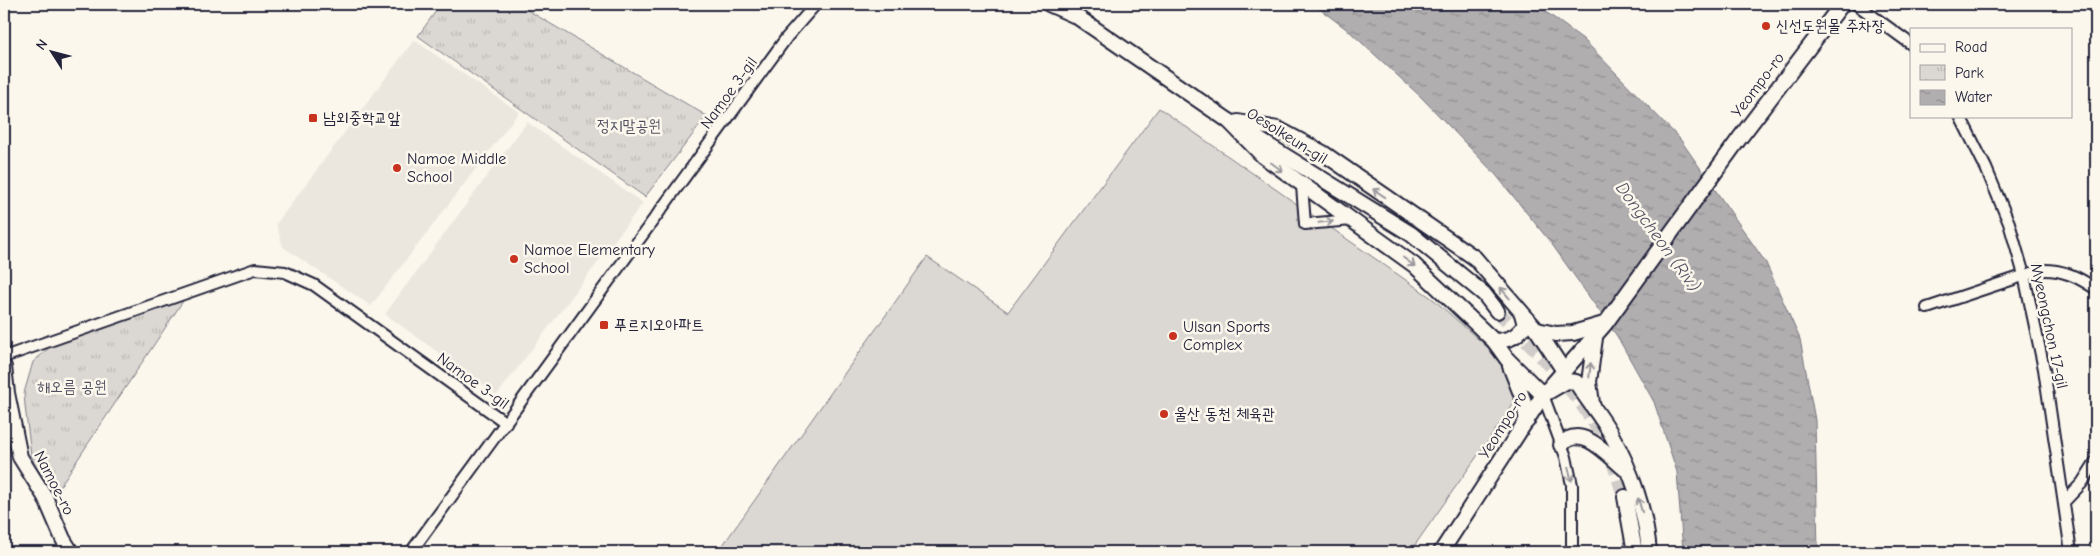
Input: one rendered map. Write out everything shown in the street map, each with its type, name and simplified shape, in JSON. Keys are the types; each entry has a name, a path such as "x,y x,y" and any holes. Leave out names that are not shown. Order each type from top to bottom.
{"main road":[{"name":"Oesolkeun-gil","path":"1049,4 1076,16 1230,121 1410,234 1484,294 1497,311"},
{"name":"Yeompo-ro","path":"1441,552 1543,395 1601,328 1739,139 1842,4"},
{"path":"1230,121 1263,156 1414,265 1494,341 1506,359 1523,399 1527,421"},
{"path":"1230,121 1278,129 1323,153 1475,258 1537,330 1564,371"},
{"path":"1494,341 1510,340 1519,334 1525,325 1522,314"},
{"path":"1537,330 1556,334 1601,328 1592,356 1589,382 1593,408"},
{"path":"1506,359 1543,395 1567,381 1572,380 1576,382 1611,434 1628,471 1640,504 1649,552"},
{"name":"Namoe-ro","path":"4,367 6,393 20,457 45,497 63,539 71,552"},
{"path":"1561,445 1573,437 1586,439 1628,471"},
{"path":"1625,497 1635,552"}],"street":[{"name":"Namoe 3-gil","path":"4,357 255,269 285,272 314,285 506,423 787,37 816,4"},
{"path":"1856,4 1910,43"},
{"name":"Myeongchon 17-gil","path":"1961,118 1986,168 2009,223 2024,275 2044,369 2072,552"},
{"path":"1302,186 1305,224 1352,220"},
{"path":"1927,308 2041,270 2055,269 2068,272 2096,289"},
{"path":"1543,395 1561,445 1572,485 1572,552"},
{"path":"411,552 506,423"},
{"path":"2064,502 2082,483 2096,461"}],"shaded area":[{"name":"Namoe Middle School","path":"414,40 519,112 371,306 283,247 276,224"},
{"name":"Namoe Elementary School","path":"527,122 643,203 497,395 385,314"}],"green space":[{"name":"정지말공원","path":"441,4 517,4 707,116 645,197 418,36"},
{"name":"Ulsan Sports Complex","path":"1159,108 1433,299 1486,346 1501,365 1513,393 1513,405 1410,552 718,552 927,257 1008,312"},
{"name":"해오름 공원","path":"189,292 48,504 31,455 25,406 24,393 33,362 59,339"}],"water":[{"name":"Dongcheon (Riv.)","path":"1313,4 1535,4 1583,39 1680,139 1766,263 1800,339 1815,420 1818,552 1683,552 1677,472 1654,402 1617,336 1551,243 1496,175 1421,97 1349,31"}],"tunnel":[{"path":"1497,311 1557,373 1583,407 1608,450 1625,497"}],"place":[{"name":"신선도원몰 주차장","path":"1766,26"},
{"name":"남외중학교앞","path":"313,118"},
{"name":"Namoe Middle School","path":"397,168"},
{"name":"Namoe Elementary School","path":"514,259"},
{"name":"푸르지오아파트","path":"604,325"},
{"name":"Ulsan Sports Complex","path":"1173,336"},
{"name":"울산 동천 체육관","path":"1164,414"}]}
